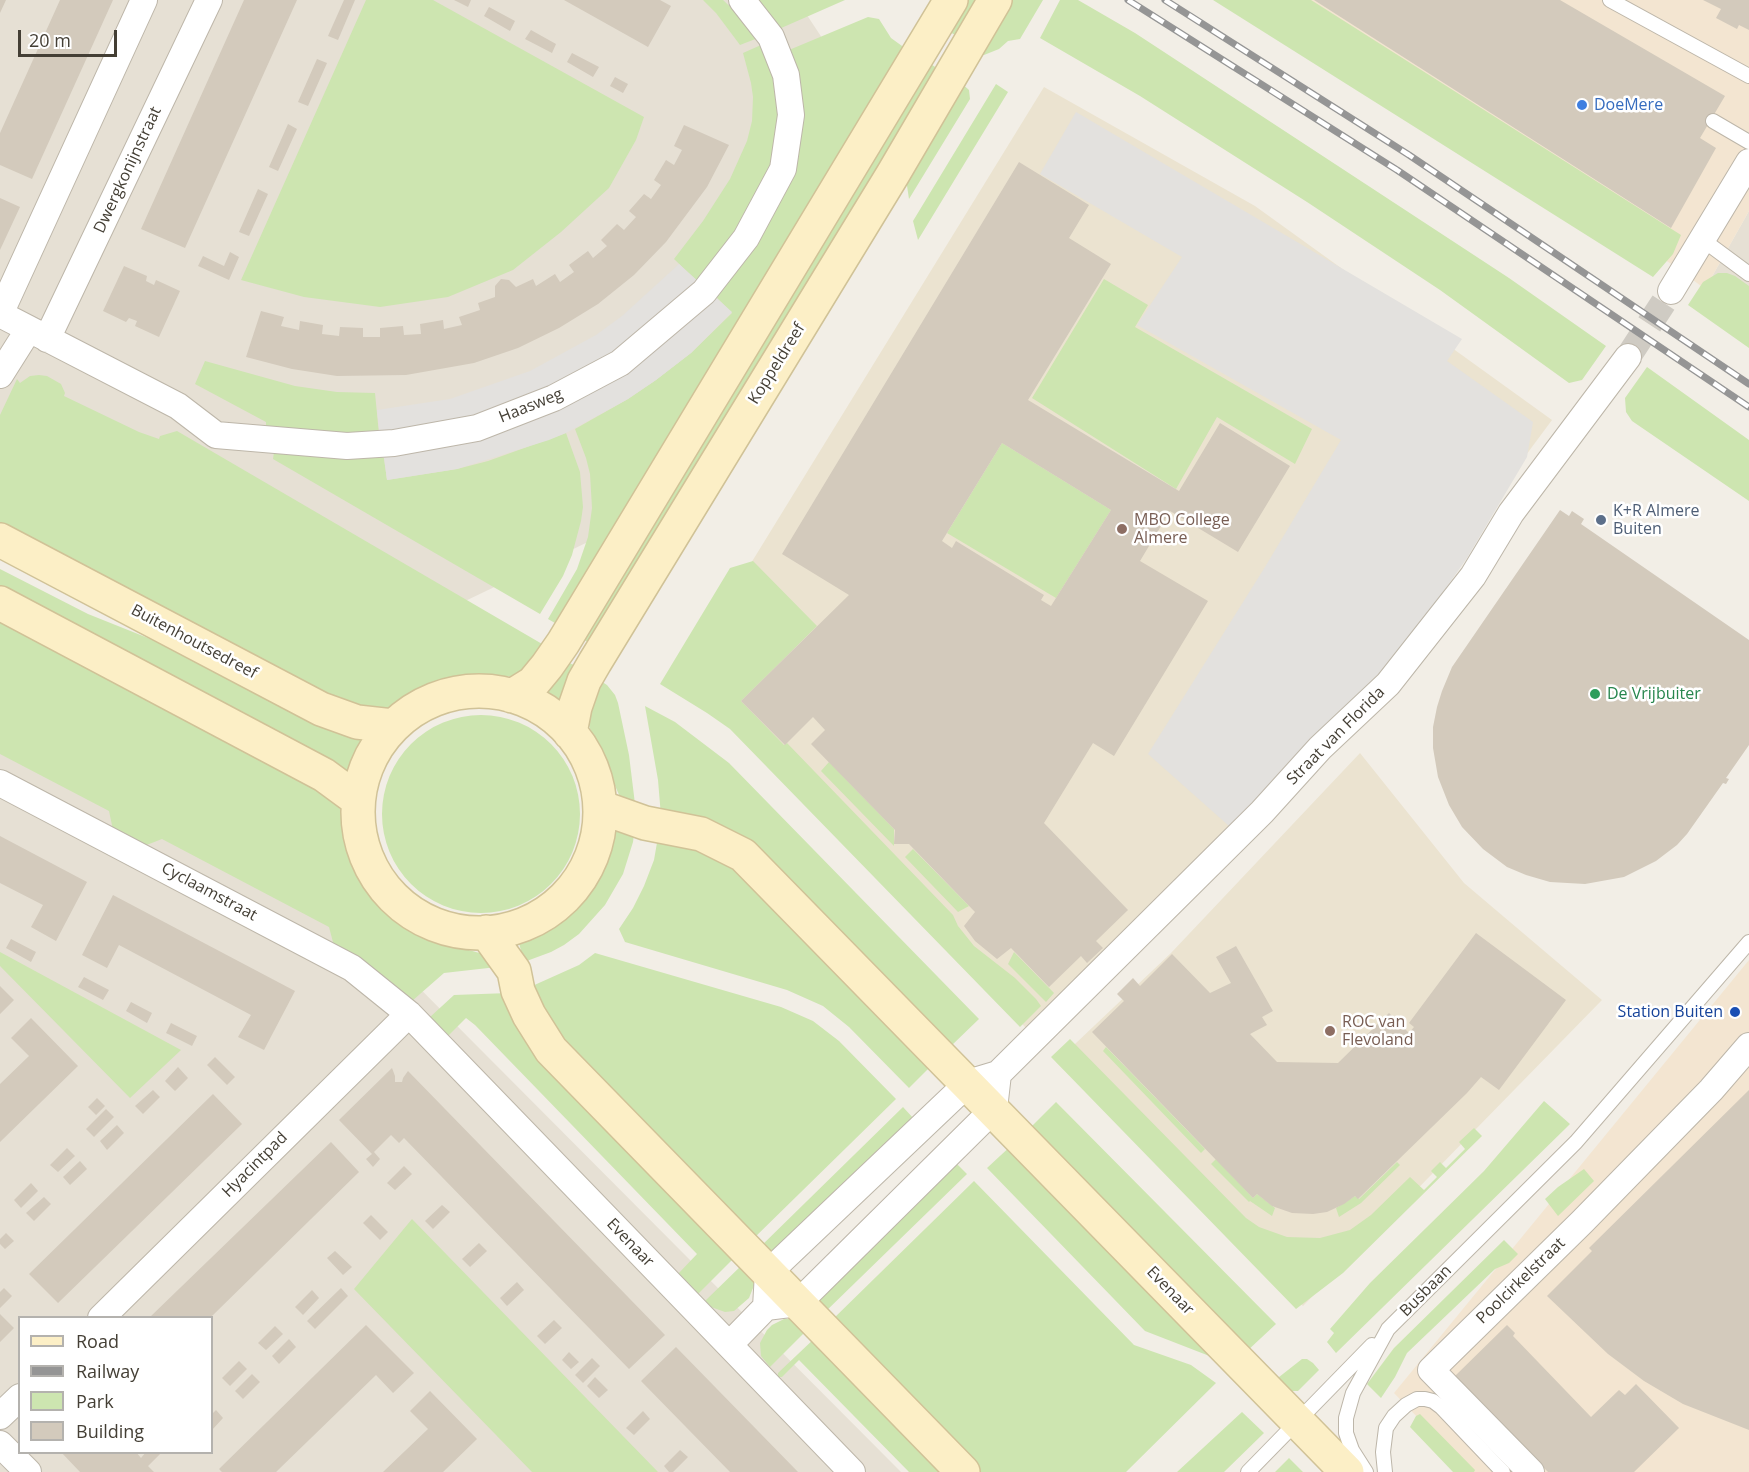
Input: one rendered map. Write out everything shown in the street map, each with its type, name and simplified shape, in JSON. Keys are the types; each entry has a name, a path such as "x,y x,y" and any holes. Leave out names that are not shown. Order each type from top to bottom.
{"main road":[{"path":"512,696 533,683 563,643 951,0"},
{"name":"Koppeldreef","path":"570,733 575,707 584,681 595,662 893,174 995,0"},
{"name":"Buitenhoutsedreef","path":"0,540 321,709 357,723 393,726"},
{"path":"0,603 324,775 358,800"},
{"path":"470,691 512,696 541,708 570,733 597,783 600,807 598,837 587,869 570,894 546,914 521,927 486,932 431,925 408,912 378,881 363,847 358,822 358,800 363,778 374,752 393,726 414,710 443,696 470,691"},
{"name":"Evenaar","path":"600,807 645,823 701,834 743,855 983,1078 994,1109 1347,1472"},
{"path":"486,932 514,971 518,991 529,1015 551,1050 963,1472"}],"street":[{"path":"0,314 144,0"},
{"name":"Dwergkonijnstraat","path":"38,334 209,0"},
{"name":"Haasweg","path":"0,314 178,406 216,435 347,446 394,443 477,428 554,398 620,363 704,292 746,238 783,169 791,115 786,75 771,37 742,0"},
{"path":"1671,291 1749,162"},
{"path":"0,375 38,334"},
{"name":"Straat van Florida","path":"983,1078 1254,820 1320,748 1388,684 1473,576 1511,513 1628,357"},
{"name":"Cyclaamstraat","path":"0,783 352,968 409,1014"},
{"name":"Hyacintpad","path":"102,1316 409,1014"},
{"name":"Evenaar","path":"409,1014 852,1472"},
{"name":"Poolcirkelstraat","path":"1531,1472 1431,1370 1582,1222 1710,1090 1749,1046"},
{"path":"766,1307 768,1273 983,1078"},
{"path":"730,1344 766,1307 798,1303 994,1109"},
{"path":"0,1416 18,1399"},
{"path":"0,1444 28,1472"}],"lane":[{"path":"1611,0 1749,76"},
{"path":"1713,121 1749,142"},
{"path":"1703,240 1749,274"},
{"name":"Busbaan","path":"1366,1472 1352,1450 1346,1433 1346,1418 1353,1393 1388,1329 1576,1142 1749,942"},
{"path":"1248,1472 1388,1329"},
{"path":"1386,1472 1383,1452 1386,1428 1402,1408 1418,1399 1433,1401 1441,1407 1503,1472"}],"shaded area":[{"path":"0,0 797,0 830,50 850,194 671,502 351,656 0,488"},
{"name":"DoeMere","path":"1245,0 1749,0 1749,211 1705,289 1673,265"},
{"name":"MBO College Almere","path":"1044,87 1255,206 1552,420 1391,637 1216,843 1026,1028 684,672"},
{"path":"1076,112 1462,339 1447,361 1533,422 1527,457 1467,558 1383,678 1229,826 1148,754 1341,440 1137,325 1182,257 1040,174"},
{"path":"1749,211 1749,324 1705,289"},
{"path":"679,264 732,312 691,353 656,380 628,399 549,440 457,469 387,480 377,410 450,399 530,371 596,335 622,316"},
{"path":"0,699 278,846 901,1472 0,1472"},
{"name":"ROC van Flevoland","path":"1360,753 1464,883 1602,1000 1303,1306 1056,1062 1171,953"},
{"path":"1749,960 1749,1472 1470,1472 1394,1393"}],"green space":[{"path":"366,0 433,0 644,117 636,140 609,188 561,232 513,270 448,297 380,307 304,297 241,280"},
{"path":"703,0 723,0 743,19 758,38 740,45"},
{"path":"756,0 845,0 779,29"},
{"path":"965,0 984,0 961,39 947,30"},
{"path":"1007,0 1043,0 1020,39 1008,41 999,49 984,55 977,52"},
{"path":"1060,0 1078,0 1135,33 1509,278 1606,346 1582,380 1569,383 1440,290 1307,202 1140,96 1040,38"},
{"path":"1213,0 1311,0 1681,235 1673,254 1653,277"},
{"path":"868,17 879,19 891,38 909,51 562,627 548,619 577,569 588,537 592,508 590,474 575,429 656,380 691,353 732,313 716,297 794,170 798,156 802,118 789,50"},
{"path":"761,45 774,77 779,113 771,165 729,243 696,280 674,259 703,221 730,179 747,141 752,121 753,97 743,53"},
{"path":"927,62 942,71 592,644 580,638"},
{"path":"960,82 969,90 970,99 909,199 906,179"},
{"path":"996,84 1008,92 918,240 913,221"},
{"path":"1718,273 1735,276 1749,286 1749,348 1688,305 1703,282"},
{"path":"1104,279 1148,305 1135,327 1312,429 1295,464 1217,417 1176,489 1032,398"},
{"path":"205,361 295,386 337,392 375,393 379,434 345,435 266,429 266,422 195,384"},
{"path":"1647,367 1749,440 1749,501 1632,421 1626,412 1625,398"},
{"path":"30,376 47,376 61,384 64,396 139,432 159,439 160,436 177,431 549,648 523,673 453,683 435,688 387,710 366,715 0,528 0,415 17,379 20,383"},
{"path":"566,433 580,472 583,507 581,521 572,555 563,576 540,614 273,459 274,452 343,458 382,457 387,480 457,469 488,461"},
{"path":"1002,443 1111,510 1056,598 947,533"},
{"path":"753,561 817,626 741,701 784,745 787,743 953,915 958,926 974,946 1015,978 1036,999 1041,1006 1020,1027 730,729 660,684 730,568"},
{"path":"0,569 88,614 218,666 364,740 365,745 351,776 0,594"},
{"path":"0,615 319,784 335,800 341,811 361,875 382,905 398,920 417,932 440,942 483,954 497,967 444,973 412,1001 390,981 334,946 329,927 162,839 144,846 113,830 109,811 0,754"},
{"path":"569,663 574,665 575,674 557,704 543,695"},
{"path":"596,678 607,685 618,703 629,755 635,804 620,797 590,729 587,713"},
{"path":"645,706 675,722 729,763 979,1019 951,1046 769,865 661,816 658,780"},
{"path":"481,715 500,717 519,723 536,732 551,744 563,759 572,776 578,795 580,814 578,833 572,852 563,869 551,884 536,896 519,905 500,911 481,913 462,911 443,905 426,896 411,884 399,869 390,852 384,833 382,814 384,795 390,776 399,759 411,744 426,732 443,723 462,717"},
{"path":"829,762 894,829 894,846 821,771"},
{"path":"614,831 634,834 623,874 605,905 579,934 564,945 524,962 519,943 548,930 576,909 605,864"},
{"path":"658,837 725,852 934,1063 909,1088 849,1027 823,1006 787,990 625,942 619,929 644,886 654,860"},
{"path":"913,849 969,906 958,912 905,857"},
{"path":"0,952 181,1050 130,1098 0,966"},
{"path":"1014,952 1054,993 1046,1002 1008,964"},
{"path":"595,953 781,1007 813,1021 839,1041 896,1099 751,1241 572,1057 530,987 579,965"},
{"path":"509,993 738,1254 698,1294 678,1274 697,1254 475,1025 466,1018 447,1037 429,1018 454,995"},
{"path":"1070,1039 1246,1218 1259,1227 1287,1237 1320,1238 1350,1230 1371,1215 1410,1177 1424,1190 1437,1177 1431,1171 1440,1162 1446,1168 1465,1149 1459,1142 1474,1128 1482,1136 1343,1273 1296,1309 1051,1057"},
{"path":"1106,1047 1205,1149 1201,1153 1103,1051"},
{"path":"1544,1101 1570,1124 1336,1353 1327,1342 1334,1333 1330,1329 1370,1283 1484,1171"},
{"path":"1056,1102 1276,1324 1246,1352 1030,1128"},
{"path":"903,1107 914,1119 772,1255 758,1249"},
{"path":"1014,1143 1212,1357 1145,1331 987,1168"},
{"path":"1216,1159 1253,1198 1257,1194 1275,1208 1272,1216 1249,1202 1211,1164"},
{"path":"1397,1162 1400,1165 1361,1203 1339,1217 1336,1208 1355,1196 1359,1199"},
{"path":"956,1163 967,1174 822,1315 817,1301"},
{"path":"1584,1169 1594,1181 1558,1216 1545,1199"},
{"path":"974,1181 1134,1345 1191,1365 1216,1383 1126,1472 975,1472 830,1322"},
{"path":"412,1219 658,1472 532,1472 354,1289"},
{"path":"1504,1240 1518,1254 1509,1263 1495,1269 1407,1353 1381,1398 1367,1384 1394,1348"},
{"path":"745,1262 755,1283 749,1298 734,1311 725,1312 711,1307 705,1301"},
{"path":"784,1319 791,1319 809,1328 770,1367 761,1356 760,1343 772,1325"},
{"path":"817,1336 950,1472 909,1472 799,1360 782,1377 778,1377 778,1373"},
{"path":"1302,1359 1307,1359 1319,1370 1298,1391 1289,1391 1274,1381"},
{"path":"1242,1412 1264,1433 1224,1472 1177,1472"},
{"path":"1420,1414 1475,1470 1474,1472 1453,1472 1410,1427 1416,1416"},
{"path":"1289,1458 1303,1472 1275,1472"}],"building":[{"path":"0,0 6,0 0,13"},
{"path":"60,0 113,0 32,179 0,165 0,133"},
{"path":"244,0 297,0 185,248 141,229"},
{"path":"344,0 355,0 338,40 328,36"},
{"path":"454,0 471,0 468,7"},
{"path":"564,0 660,0 671,6 648,47"},
{"path":"1314,0 1560,0 1725,96 1700,138 1716,148 1671,228"},
{"path":"1703,0 1749,0 1749,30 1739,25 1737,29 1716,18 1721,9"},
{"path":"489,7 515,21 510,31 484,16"},
{"path":"531,30 556,44 552,53 525,39"},
{"path":"572,53 599,67 593,77 567,62"},
{"path":"317,59 327,63 308,106 298,102"},
{"path":"615,77 628,84 623,93 610,86"},
{"path":"288,124 297,129 278,171 269,167"},
{"path":"684,125 729,145 707,187 666,242 634,275 598,304 559,328 518,348 474,363 406,375 337,376 292,369 246,357 261,311 284,317 281,326 299,330 300,321 323,325 322,334 339,336 340,327 363,328 363,337 380,337 380,328 403,326 404,335 421,334 420,324 443,320 444,329 462,325 459,317 480,310 478,303 495,297 495,286 501,279 509,280 516,287 533,279 536,286 555,274 560,282 574,272 569,265 588,251 593,258 607,246 601,240 617,224 624,230 636,217 629,211 644,194 651,199 661,185 654,180 666,160 674,165 682,150 674,146"},
{"path":"1019,162 1089,205 1069,238 1111,264 1028,400 1179,491 1220,423 1290,466 1238,552 1170,511 1140,561 1208,601 1114,756 1093,743 1044,823 1128,910 1096,941 1103,948 1087,963 1081,956 1049,987 1011,948 997,959 975,941 964,926 975,912 909,844 894,844 895,830 811,744 825,730 813,717 785,745 741,701 849,595 782,554","holes":["1002,443 1111,510 1051,606 1041,600 1044,595 956,541 952,548 942,541"]},
{"path":"258,189 268,194 249,236 239,232"},
{"path":"0,198 20,207 0,250"},
{"path":"230,252 239,257 229,280 198,266 203,256 224,266"},
{"path":"124,266 147,276 146,281 154,285 156,280 180,291 159,337 135,326 137,321 129,318 126,322 103,311"},
{"name":"De Vrijbuiter","path":"1560,510 1569,516 1572,511 1584,519 1581,524 1749,640 1749,745 1726,778 1729,779 1726,784 1723,783 1677,845 1656,861 1624,877 1585,884 1550,882 1526,875 1507,867 1483,849 1462,827 1449,805 1438,777 1433,748 1433,727 1437,707 1452,667"},
{"path":"0,836 87,882 56,941 31,927 43,905 0,883"},
{"path":"113,895 295,991 264,1050 238,1037 251,1015 119,945 107,968 82,955"},
{"path":"1476,933 1566,1000 1499,1090 1481,1077 1358,1199 1355,1196 1327,1212 1292,1213 1272,1206 1257,1194 1253,1198 1092,1032 1124,1001 1117,994 1133,978 1140,986 1172,954 1210,993 1231,983 1216,957 1236,946 1273,1011 1262,1017 1267,1025 1250,1034 1277,1062 1338,1063 1389,1013 1409,1033 1414,1027 1409,1023"},
{"path":"11,939 36,952 31,962 6,948"},
{"path":"84,977 109,990 103,1000 78,987"},
{"path":"0,986 14,1000 0,1014"},
{"path":"131,1002 152,1013 147,1023 126,1011"},
{"path":"31,1018 78,1066 0,1142 0,1084 29,1056 11,1038"},
{"path":"171,1023 197,1036 192,1046 166,1033"},
{"path":"215,1057 235,1077 227,1085 207,1065"},
{"path":"178,1067 188,1078 175,1091 165,1081"},
{"path":"392,1068 395,1082 402,1082 408,1071 665,1335 629,1369 404,1138 399,1143 391,1135 374,1152 380,1159 373,1167 366,1159 372,1154 339,1120"},
{"path":"153,1090 160,1097 143,1114 135,1106"},
{"path":"1749,1090 1749,1430 1683,1404 1644,1381 1608,1354 1547,1296 1592,1251 1589,1248"},
{"path":"213,1094 242,1124 58,1303 29,1274"},
{"path":"97,1098 105,1106 96,1115 88,1107"},
{"path":"106,1109 114,1117 94,1137 86,1129"},
{"path":"117,1125 124,1133 107,1150 100,1141"},
{"path":"331,1142 359,1172 212,1316 151,1316"},
{"path":"67,1148 75,1156 58,1172 50,1165"},
{"path":"80,1161 87,1169 70,1185 63,1177"},
{"path":"404,1166 412,1174 395,1190 387,1183"},
{"path":"31,1183 38,1191 21,1208 14,1200"},
{"path":"44,1197 51,1204 34,1221 26,1213"},
{"path":"442,1205 450,1212 433,1229 425,1221"},
{"path":"371,1215 388,1232 380,1240 363,1223"},
{"path":"6,1233 14,1241 5,1249 0,1244 0,1239"},
{"path":"479,1243 487,1251 470,1267 462,1259"},
{"path":"335,1251 352,1267 343,1275 327,1258"},
{"path":"517,1282 524,1290 507,1306 500,1298"},
{"path":"4,1288 12,1296 0,1308 0,1292"},
{"path":"341,1288 348,1296 315,1329 307,1321"},
{"path":"312,1290 319,1298 303,1315 295,1307"},
{"path":"0,1314 14,1328 0,1342"},
{"path":"554,1320 562,1328 545,1344 537,1336"},
{"path":"366,1325 414,1373 393,1393 376,1375 276,1472 222,1472 219,1469"},
{"path":"1507,1325 1515,1333 1513,1336 1591,1417 1619,1390 1625,1395 1636,1384 1679,1428 1634,1472 1548,1472 1455,1376"},
{"path":"275,1326 283,1334 266,1350 258,1343"},
{"path":"289,1339 296,1347 279,1364 272,1356"},
{"path":"676,1347 798,1472 730,1472 641,1381"},
{"path":"569,1352 579,1362 571,1369 562,1360"},
{"path":"592,1358 600,1366 583,1383 575,1375"},
{"path":"239,1361 247,1369 230,1386 222,1378"},
{"path":"252,1374 260,1382 243,1399 235,1391"},
{"path":"595,1377 608,1390 599,1398 587,1386"},
{"path":"430,1391 477,1439 443,1472 383,1472 428,1429 410,1411"},
{"path":"216,1410 223,1418 213,1429 213,1413"},
{"path":"643,1411 650,1419 634,1435 626,1428"},
{"path":"680,1450 688,1457 673,1472 669,1472 664,1466"},
{"path":"63,1454 138,1454 141,1458 144,1454 160,1454 148,1466 154,1472 80,1472"}],"tunnel":[{"path":"1628,357 1671,291"}],"railway":[{"path":"1128,0 1397,170 1749,407"},
{"path":"1165,0 1409,155 1749,384"}],"place":[{"name":"DoeMere","path":"1582,105"},
{"name":"K+R Almere Buiten","path":"1601,520"},
{"name":"MBO College Almere","path":"1122,529"},
{"name":"De Vrijbuiter","path":"1595,694"},
{"name":"Station Buiten","path":"1735,1012"},
{"name":"ROC van Flevoland","path":"1330,1031"}]}
